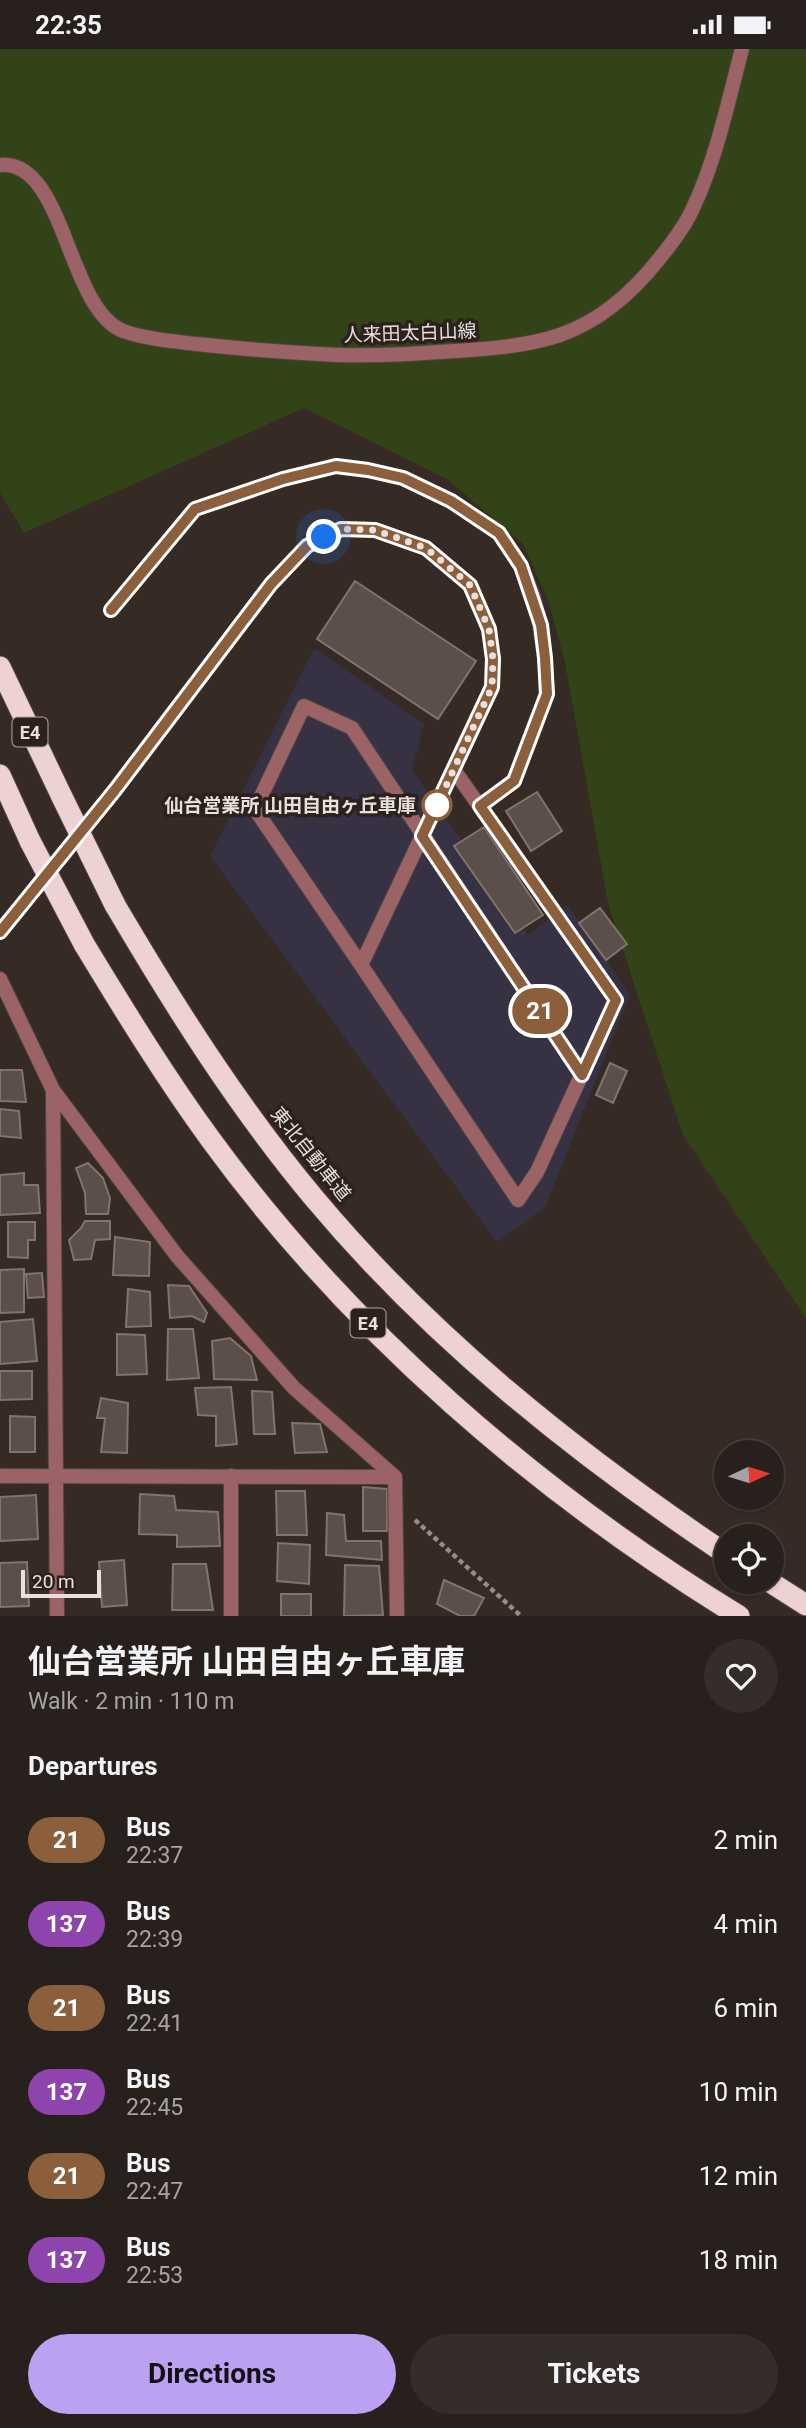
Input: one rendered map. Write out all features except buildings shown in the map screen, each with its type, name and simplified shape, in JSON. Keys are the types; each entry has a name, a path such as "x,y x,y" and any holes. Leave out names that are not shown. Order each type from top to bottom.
{"highway":[{"name":"東北自動車道","path":"0,667 115,905 171,1000 239,1101 314,1198 395,1287 480,1367 568,1440 659,1509 714,1546"},
{"name":"E4","path":"0,775 30,841 84,944 141,1039 211,1141 282,1230 360,1316 443,1396 529,1469 620,1538 739,1616"},
{"path":"784,1591 806,1605"}],"street":[{"name":"人来田太白山線","path":"0,165 26,173 37,184 63,229 92,302 100,315 122,330 174,341 298,354 400,355 507,347 559,335 601,314 627,295 667,249 689,217 710,167 742,49"},
{"path":"111,610 195,509 283,479 336,466 368,470 403,478 451,501 499,533 521,566 541,625 545,658 547,694 514,781 480,806"},
{"path":"0,932 115,790 271,584 307,546 341,529 375,530 426,548 470,585 489,629 493,659 492,687 361,965"},
{"path":"456,764 480,806 616,1000 582,1075 537,1172 518,1200 255,809 304,706 352,728 582,1075"},
{"path":"0,979 53,1090 177,1256 293,1388 395,1477 397,1616"},
{"path":"53,1090 57,1616"},
{"path":"0,1476 395,1477"},
{"path":"231,1476 231,1616"}],"path":[{"path":"396,1502 521,1616"}],"shaded area":[{"path":"314,648 424,724 412,770 528,935 567,905 630,994 545,1207 497,1242 210,856"}],"green space":[{"path":"0,49 806,49 806,1318 683,1135 608,903 565,662 548,600 523,544 447,479 304,408 24,533 0,493"}],"bus line":[{"name":"21","path":"0,932 115,790 271,584 307,546 341,529 375,530 426,548 470,585 489,629 493,659 492,687 422,836 582,1075 616,1000 480,806 514,781 547,694 541,625 533,596 521,566 499,533 451,501 403,478 336,466 283,479 195,509 111,610"}],"place":[{"name":"仙台営業所 山田自由ヶ丘車庫","path":"437,805"}],"route":[{"path":"324,537 341,529 375,530 426,548 470,585 489,629 493,659 492,687 433,814 437,805"}]}
